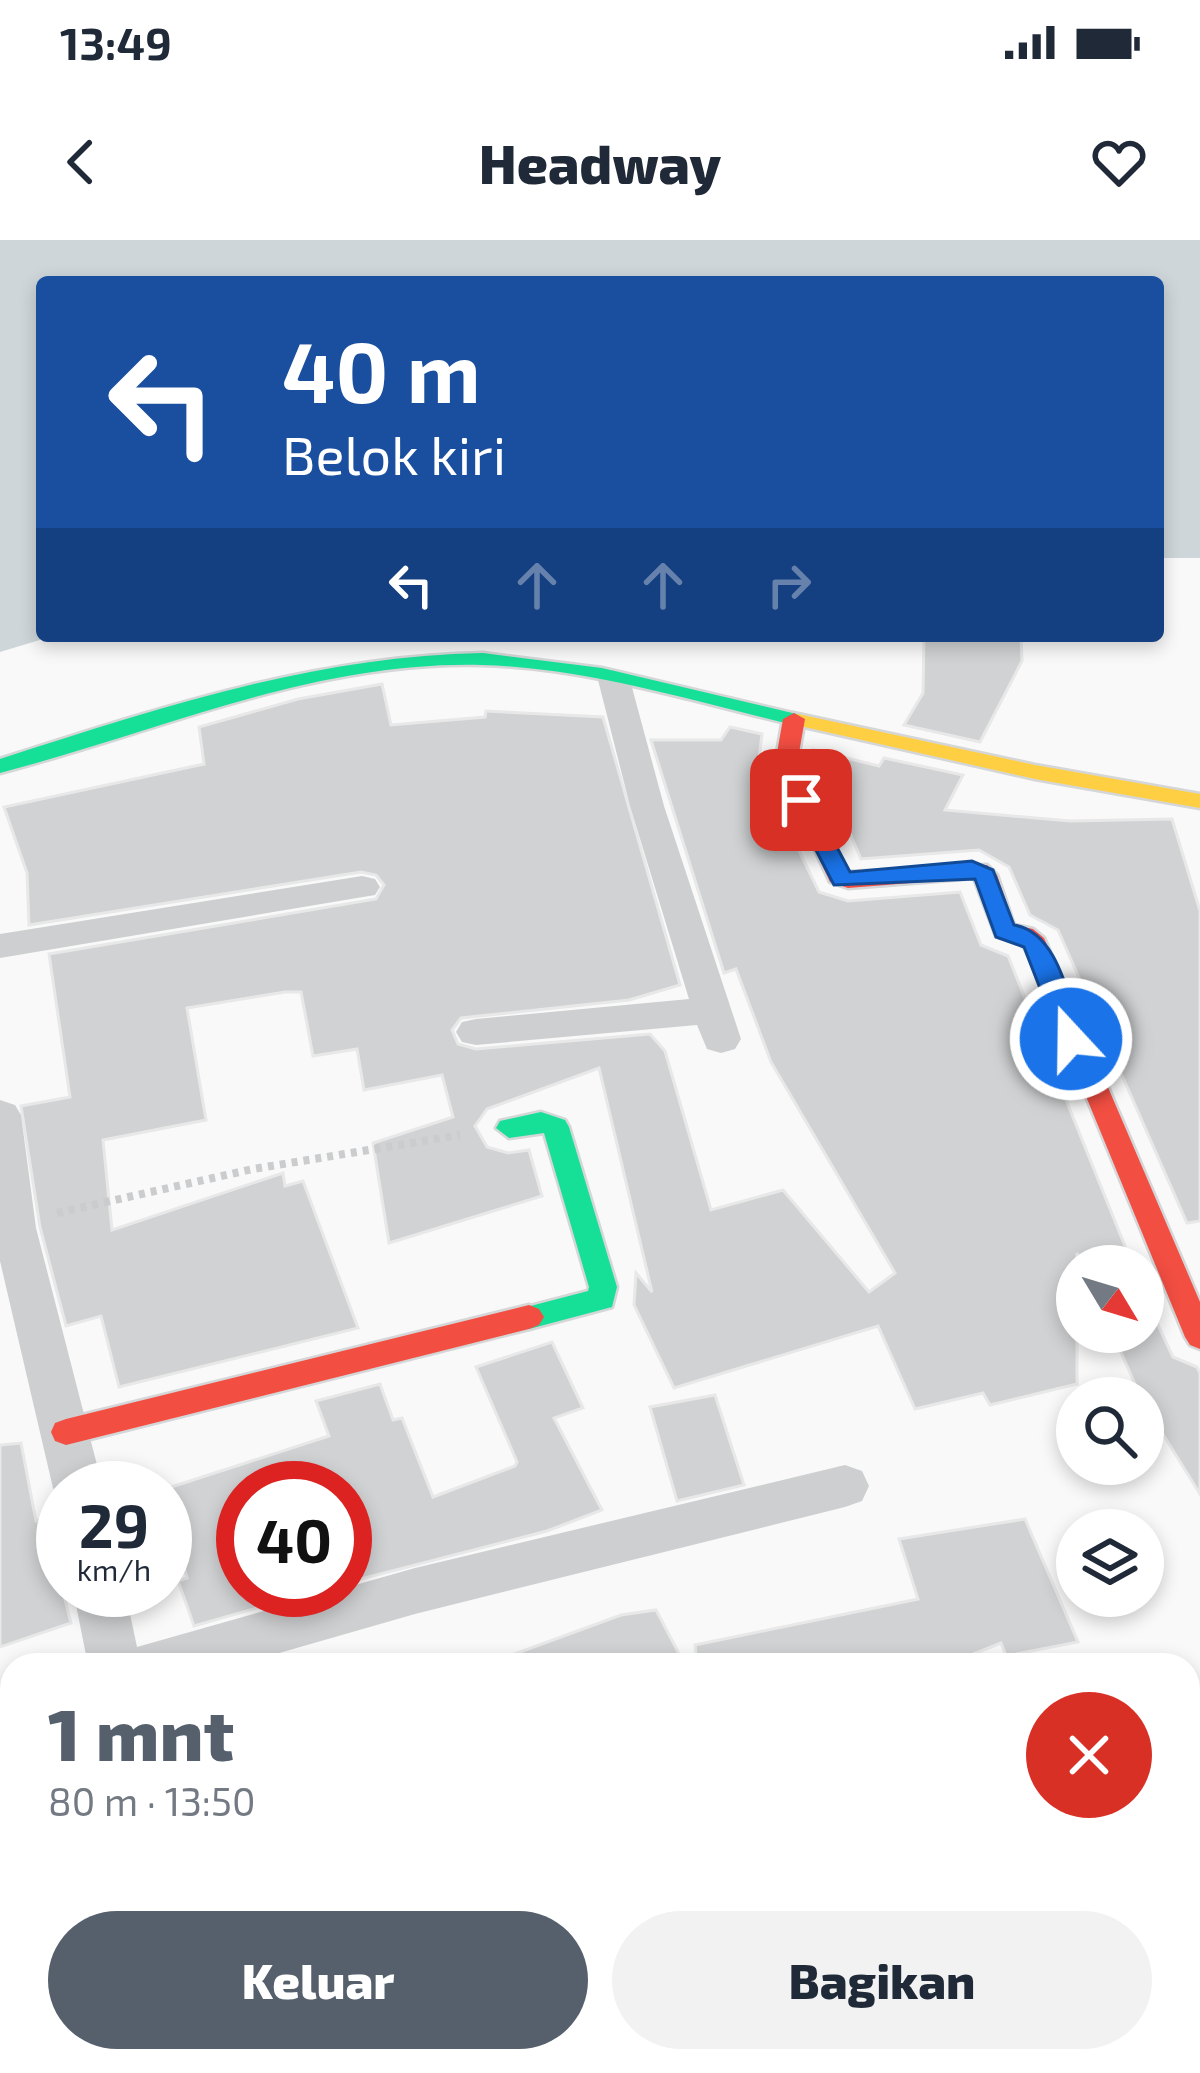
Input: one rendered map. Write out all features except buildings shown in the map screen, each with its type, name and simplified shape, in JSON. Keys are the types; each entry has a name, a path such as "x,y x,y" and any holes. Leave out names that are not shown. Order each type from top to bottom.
{"street":[{"path":"0,766 219,700 413,663 477,659 614,680 1006,766 1200,801"},
{"path":"476,1032 717,1024 647,806 614,680"},
{"path":"794,719 786,764 838,877 979,870 985,875 1004,931 1025,934 1035,944 1071,1039 1200,1336"},
{"path":"0,946 362,887"},
{"path":"0,1115 7,1230 72,1461"},
{"path":"66,1432 602,1299 605,1290 598,1259 556,1127 541,1121 509,1127"},
{"path":"196,1653 461,1579 845,1486"},
{"path":"104,1617 112,1653"}],"path":[{"path":"7,1230 73,1209 253,1169 509,1127"}],"shaded area":[{"path":"0,240 1200,240 1200,558 1164,558 1164,276 36,276 36,641 0,652"}],"traffic: fast":[{"path":"0,766 238,693 299,678 421,660 483,659 562,667 798,720"},
{"path":"509,1128 541,1122 556,1127 603,1287 602,1299 529,1317"}],"traffic: slow":[{"path":"798,720 1035,772 1200,801"}],"traffic: jam":[{"path":"794,719 786,764 838,877 848,881 979,870 985,875 1004,931 1025,935 1035,944 1200,1337"},
{"path":"66,1432 529,1317"}],"route":[{"path":"801,800 843,880 972,868 985,875 1004,931 1025,934 1035,944 1071,1039"}]}
